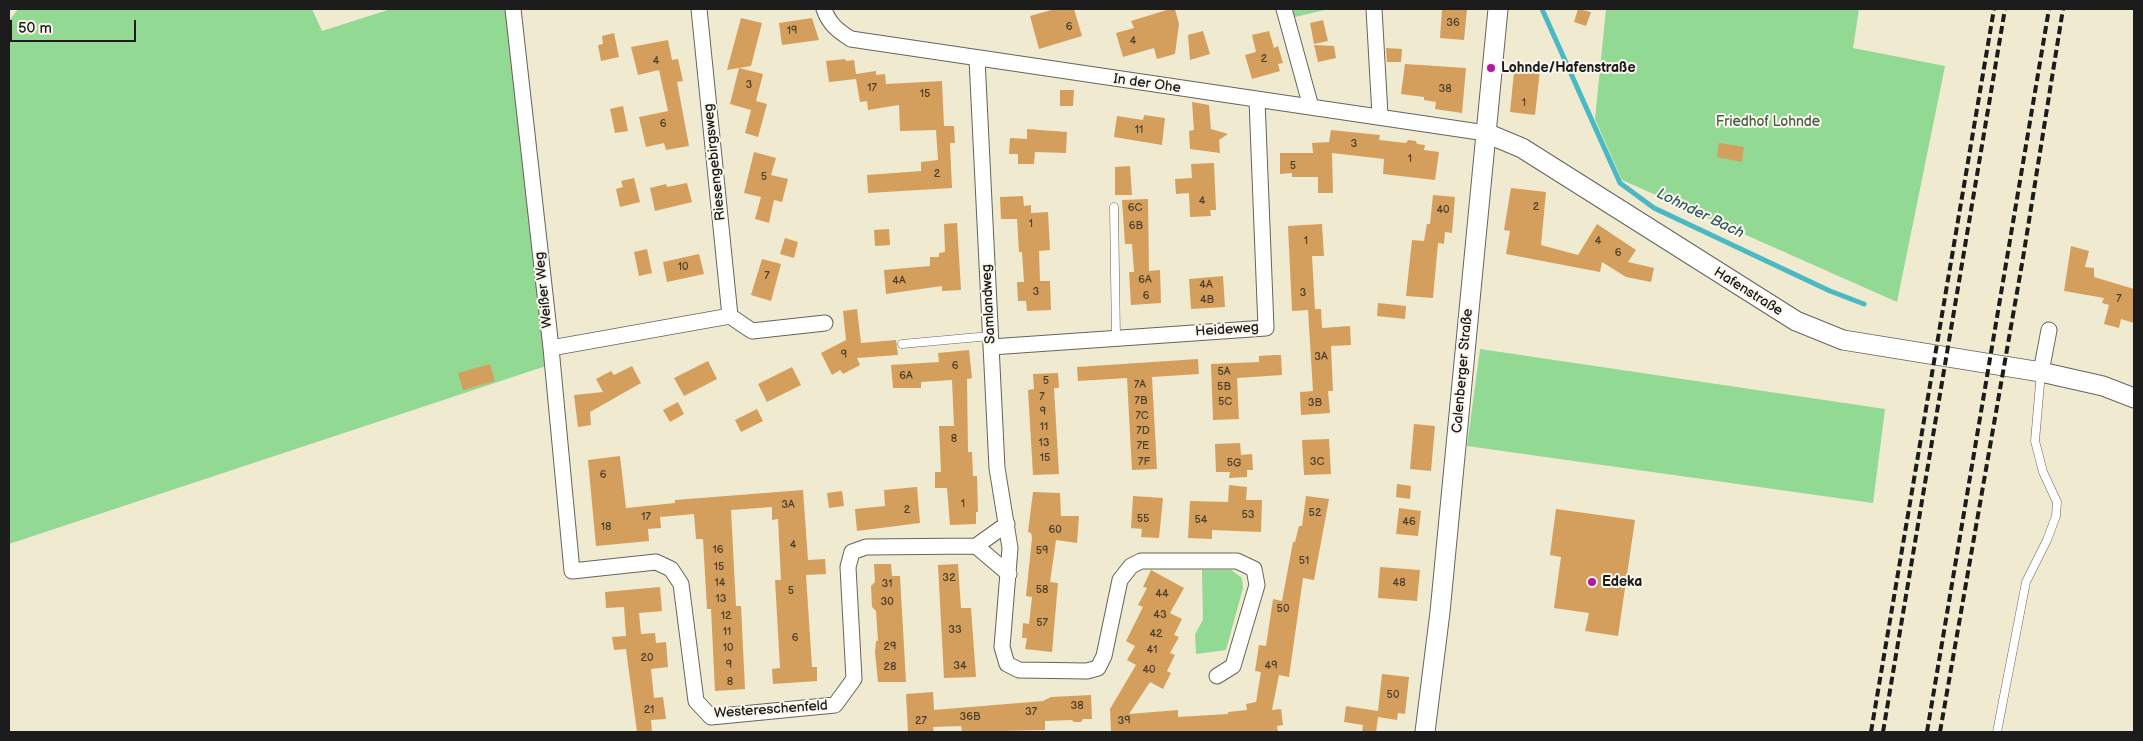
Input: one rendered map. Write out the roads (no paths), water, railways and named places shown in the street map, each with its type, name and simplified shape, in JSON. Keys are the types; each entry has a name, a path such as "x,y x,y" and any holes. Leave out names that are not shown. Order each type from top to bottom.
{"street":[{"name":"Weißer Weg","path":"512,9 551,348 572,571"},
{"name":"Riesengebirgsweg","path":"698,9 730,316"},
{"name":"In der Ohe","path":"824,9 827,18 837,30 851,40 977,60 1257,100 1380,115 1486,132"},
{"path":"1284,9 1310,107"},
{"path":"1374,9 1380,115"},
{"name":"Calenberger Straße","path":"1425,732 1440,612 1498,9"},
{"name":"Samlandweg","path":"977,60 997,468 1010,548 1009,574"},
{"name":"Heideweg","path":"991,342 1116,338 1266,328 1257,100"},
{"name":"Hafenstraße","path":"1486,132 1522,148 1796,321 1843,340 2042,372 2103,386 2134,398"},
{"path":"551,348 730,316 752,332 825,323"},
{"path":"2042,372 2049,330"},
{"path":"1007,524 976,546 1009,574 1002,647 1007,664 1019,670 1087,671 1098,668 1104,656 1120,580 1131,566 1141,561 1237,561 1254,569 1257,585 1233,666 1217,676"},
{"name":"Westereschenfeld","path":"572,571 656,562 671,569 680,584 696,701 710,717 835,705 854,679 848,567 852,552 866,547 976,546"}],"lane":[{"path":"1114,207 1116,338"},
{"path":"902,344 991,342"},
{"path":"1997,732 2026,582 2047,540 2056,516 2057,502 2043,472 2035,441 2042,372"}],"waterway":[{"name":"Lohnder Bach","path":"1542,9 1620,183 1654,208 1830,291 1864,304"}],"railway":[{"path":"1871,732 1994,9"},
{"path":"1883,732 2005,9"},
{"path":"1927,732 2049,9"},
{"path":"1940,732 2023,258 2063,9"}],"place":[{"name":"Lohnde/Hafenstraße","path":"1491,68"},
{"name":"Edeka","path":"1592,582"}],"park label":[{"name":"Friedhof Lohnde","path":"1768,122"}]}
